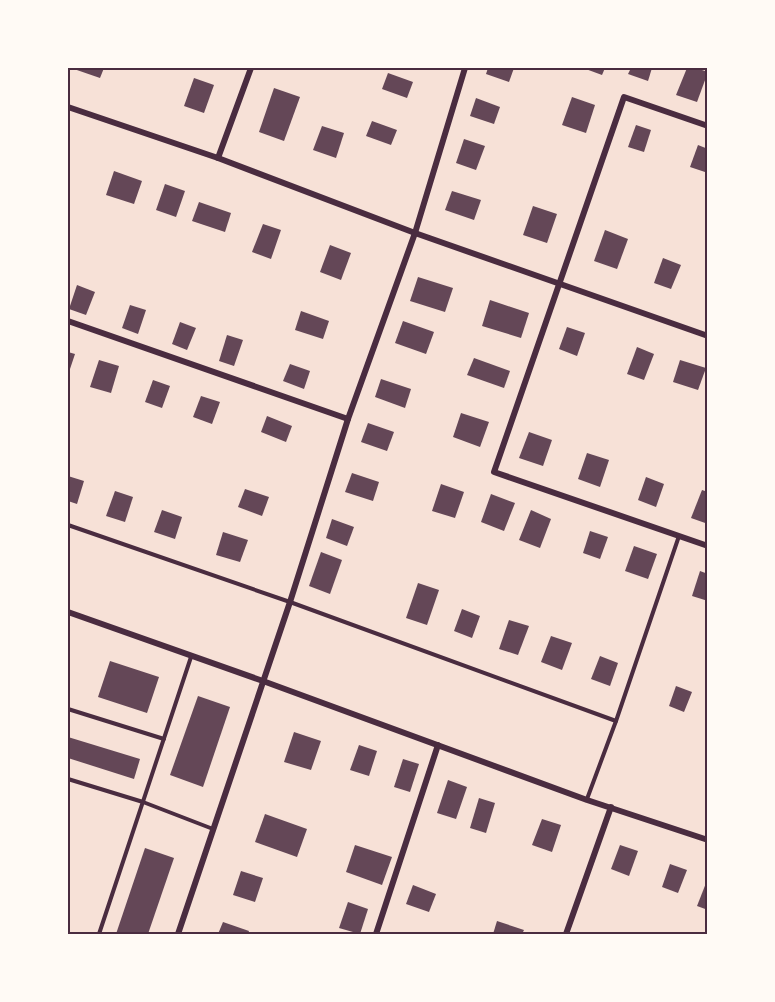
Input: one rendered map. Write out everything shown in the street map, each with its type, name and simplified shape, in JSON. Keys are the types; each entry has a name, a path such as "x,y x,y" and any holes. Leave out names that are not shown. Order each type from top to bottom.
{"street":[{"path":"218,158 251,68"},
{"path":"178,934 290,602 348,419 415,232 465,68"},
{"path":"708,126 624,97 494,472 708,546"},
{"path":"68,107 218,158 415,232 708,336"},
{"path":"68,321 348,419"},
{"path":"68,612 587,800 708,840"},
{"path":"376,934 438,745"},
{"path":"566,934 611,807"}],"lane":[{"path":"68,525 290,602 616,721"},
{"path":"587,800 679,536"},
{"path":"99,934 191,657"},
{"path":"68,709 164,739"},
{"path":"68,779 143,802 213,829"}],"building":[{"path":"71,68 104,68 100,78"},
{"path":"488,68 514,68 509,82 486,74"},
{"path":"583,68 605,68 602,75"},
{"path":"631,68 652,68 648,81 628,74"},
{"path":"687,68 708,72 697,102 676,95"},
{"path":"388,73 413,82 407,98 382,89"},
{"path":"194,78 214,85 204,113 184,106"},
{"path":"274,88 300,97 284,141 259,132"},
{"path":"572,97 595,105 586,133 562,125"},
{"path":"476,98 500,107 494,124 470,116"},
{"path":"372,121 397,130 391,145 366,136"},
{"path":"636,125 651,130 644,152 628,147"},
{"path":"322,126 344,133 336,158 313,150"},
{"path":"464,139 485,146 476,170 456,163"},
{"path":"698,145 708,149 708,173 690,167"},
{"path":"114,171 142,181 134,204 106,195"},
{"path":"165,184 185,191 176,217 156,210"},
{"path":"452,191 481,200 474,220 445,210"},
{"path":"199,202 231,213 225,232 192,221"},
{"path":"533,206 557,214 547,243 523,235"},
{"path":"263,224 281,230 271,259 252,252"},
{"path":"605,230 628,239 617,269 594,261"},
{"path":"330,245 351,253 341,280 320,272"},
{"path":"663,258 681,265 671,289 654,283"},
{"path":"418,277 453,288 445,312 410,301"},
{"path":"77,285 95,292 86,315 69,309"},
{"path":"490,300 529,313 521,338 482,326"},
{"path":"130,305 146,310 138,334 122,328"},
{"path":"301,311 329,321 323,339 295,330"},
{"path":"403,321 434,332 426,354 395,343"},
{"path":"180,322 196,328 187,350 172,344"},
{"path":"567,327 585,333 577,356 559,349"},
{"path":"227,335 243,340 234,366 219,361"},
{"path":"637,347 654,354 644,380 627,374"},
{"path":"68,352 75,354 68,375"},
{"path":"474,358 510,371 504,388 467,375"},
{"path":"99,360 119,366 111,393 90,387"},
{"path":"680,360 706,368 698,390 673,382"},
{"path":"290,364 310,371 304,389 283,381"},
{"path":"381,379 411,389 405,408 375,397"},
{"path":"153,380 170,386 162,408 145,402"},
{"path":"201,396 220,402 212,424 193,417"},
{"path":"461,413 489,422 480,447 453,437"},
{"path":"267,416 292,426 286,442 261,432"},
{"path":"368,423 394,432 387,451 361,442"},
{"path":"529,432 552,440 543,466 519,458"},
{"path":"587,453 609,460 600,487 578,479"},
{"path":"352,473 379,482 373,501 345,492"},
{"path":"68,476 84,481 77,504 68,501"},
{"path":"646,477 664,484 656,507 638,500"},
{"path":"441,484 464,492 455,518 432,511"},
{"path":"245,489 269,497 262,516 238,507"},
{"path":"702,490 708,492 708,524 691,518"},
{"path":"115,491 133,497 125,522 106,516"},
{"path":"491,494 515,503 504,531 481,522"},
{"path":"162,510 182,517 175,539 154,532"},
{"path":"531,510 551,519 540,548 519,540"},
{"path":"332,519 354,527 347,546 326,538"},
{"path":"590,531 608,537 600,559 583,553"},
{"path":"223,532 248,540 240,562 216,555"},
{"path":"634,546 657,554 648,579 625,571"},
{"path":"321,552 342,560 330,594 309,586"},
{"path":"700,571 708,574 708,601 692,596"},
{"path":"418,583 439,590 427,625 406,618"},
{"path":"462,609 480,616 472,638 454,631"},
{"path":"509,620 529,626 518,655 499,649"},
{"path":"551,636 572,643 562,670 541,662"},
{"path":"600,656 618,663 610,686 591,679"},
{"path":"110,661 159,677 147,713 98,697"},
{"path":"676,686 692,692 684,712 669,706"},
{"path":"198,696 230,707 203,787 170,775"},
{"path":"294,732 321,741 311,770 284,762"},
{"path":"68,737 140,759 134,779 68,758"},
{"path":"359,745 377,751 369,776 350,770"},
{"path":"403,759 419,764 410,792 394,787"},
{"path":"448,780 467,787 456,819 437,813"},
{"path":"479,798 495,803 486,833 470,828"},
{"path":"265,814 307,829 297,857 255,842"},
{"path":"542,819 561,825 552,852 532,845"},
{"path":"355,845 392,857 382,885 346,872"},
{"path":"620,845 638,851 629,876 611,869"},
{"path":"145,848 174,858 148,934 116,934"},
{"path":"670,864 687,870 678,893 662,887"},
{"path":"241,871 263,878 255,902 233,895"},
{"path":"708,878 708,910 697,906"},
{"path":"413,885 436,894 429,912 406,904"},
{"path":"348,902 368,909 360,934 339,928"},
{"path":"497,921 524,930 522,934 493,934"},
{"path":"223,922 249,931 248,934 218,934"}]}
